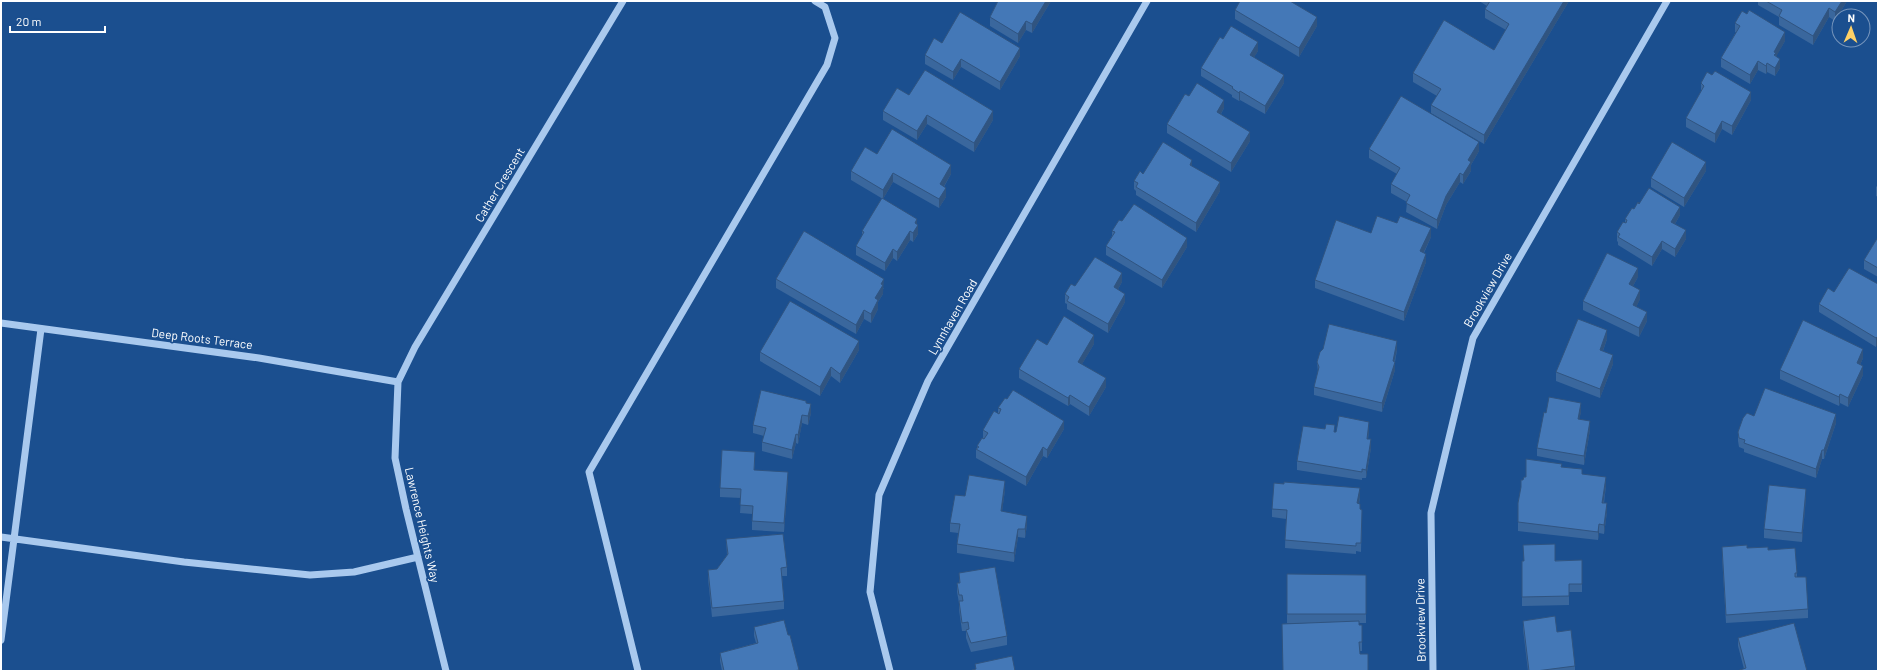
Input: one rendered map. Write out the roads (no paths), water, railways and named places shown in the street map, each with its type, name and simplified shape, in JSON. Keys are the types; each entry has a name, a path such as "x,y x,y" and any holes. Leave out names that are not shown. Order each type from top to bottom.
{"street":[{"name":"Cather Crescent","path":"398,382 415,347 623,1"},
{"path":"638,671 589,472 827,65 835,38 825,7 815,1"},
{"name":"Lynnhaven Road","path":"890,671 870,592 880,495 928,381 1148,1"},
{"name":"Brookview Drive","path":"1433,671 1431,513 1473,338 1667,1"},
{"name":"Deep Roots Terrace","path":"1,323 259,358 398,382"},
{"path":"1,640 41,329"},
{"name":"Lawrence Heights Way","path":"398,382 395,458 446,671"},
{"path":"1,537 184,562 310,575 354,572 418,557"}]}
